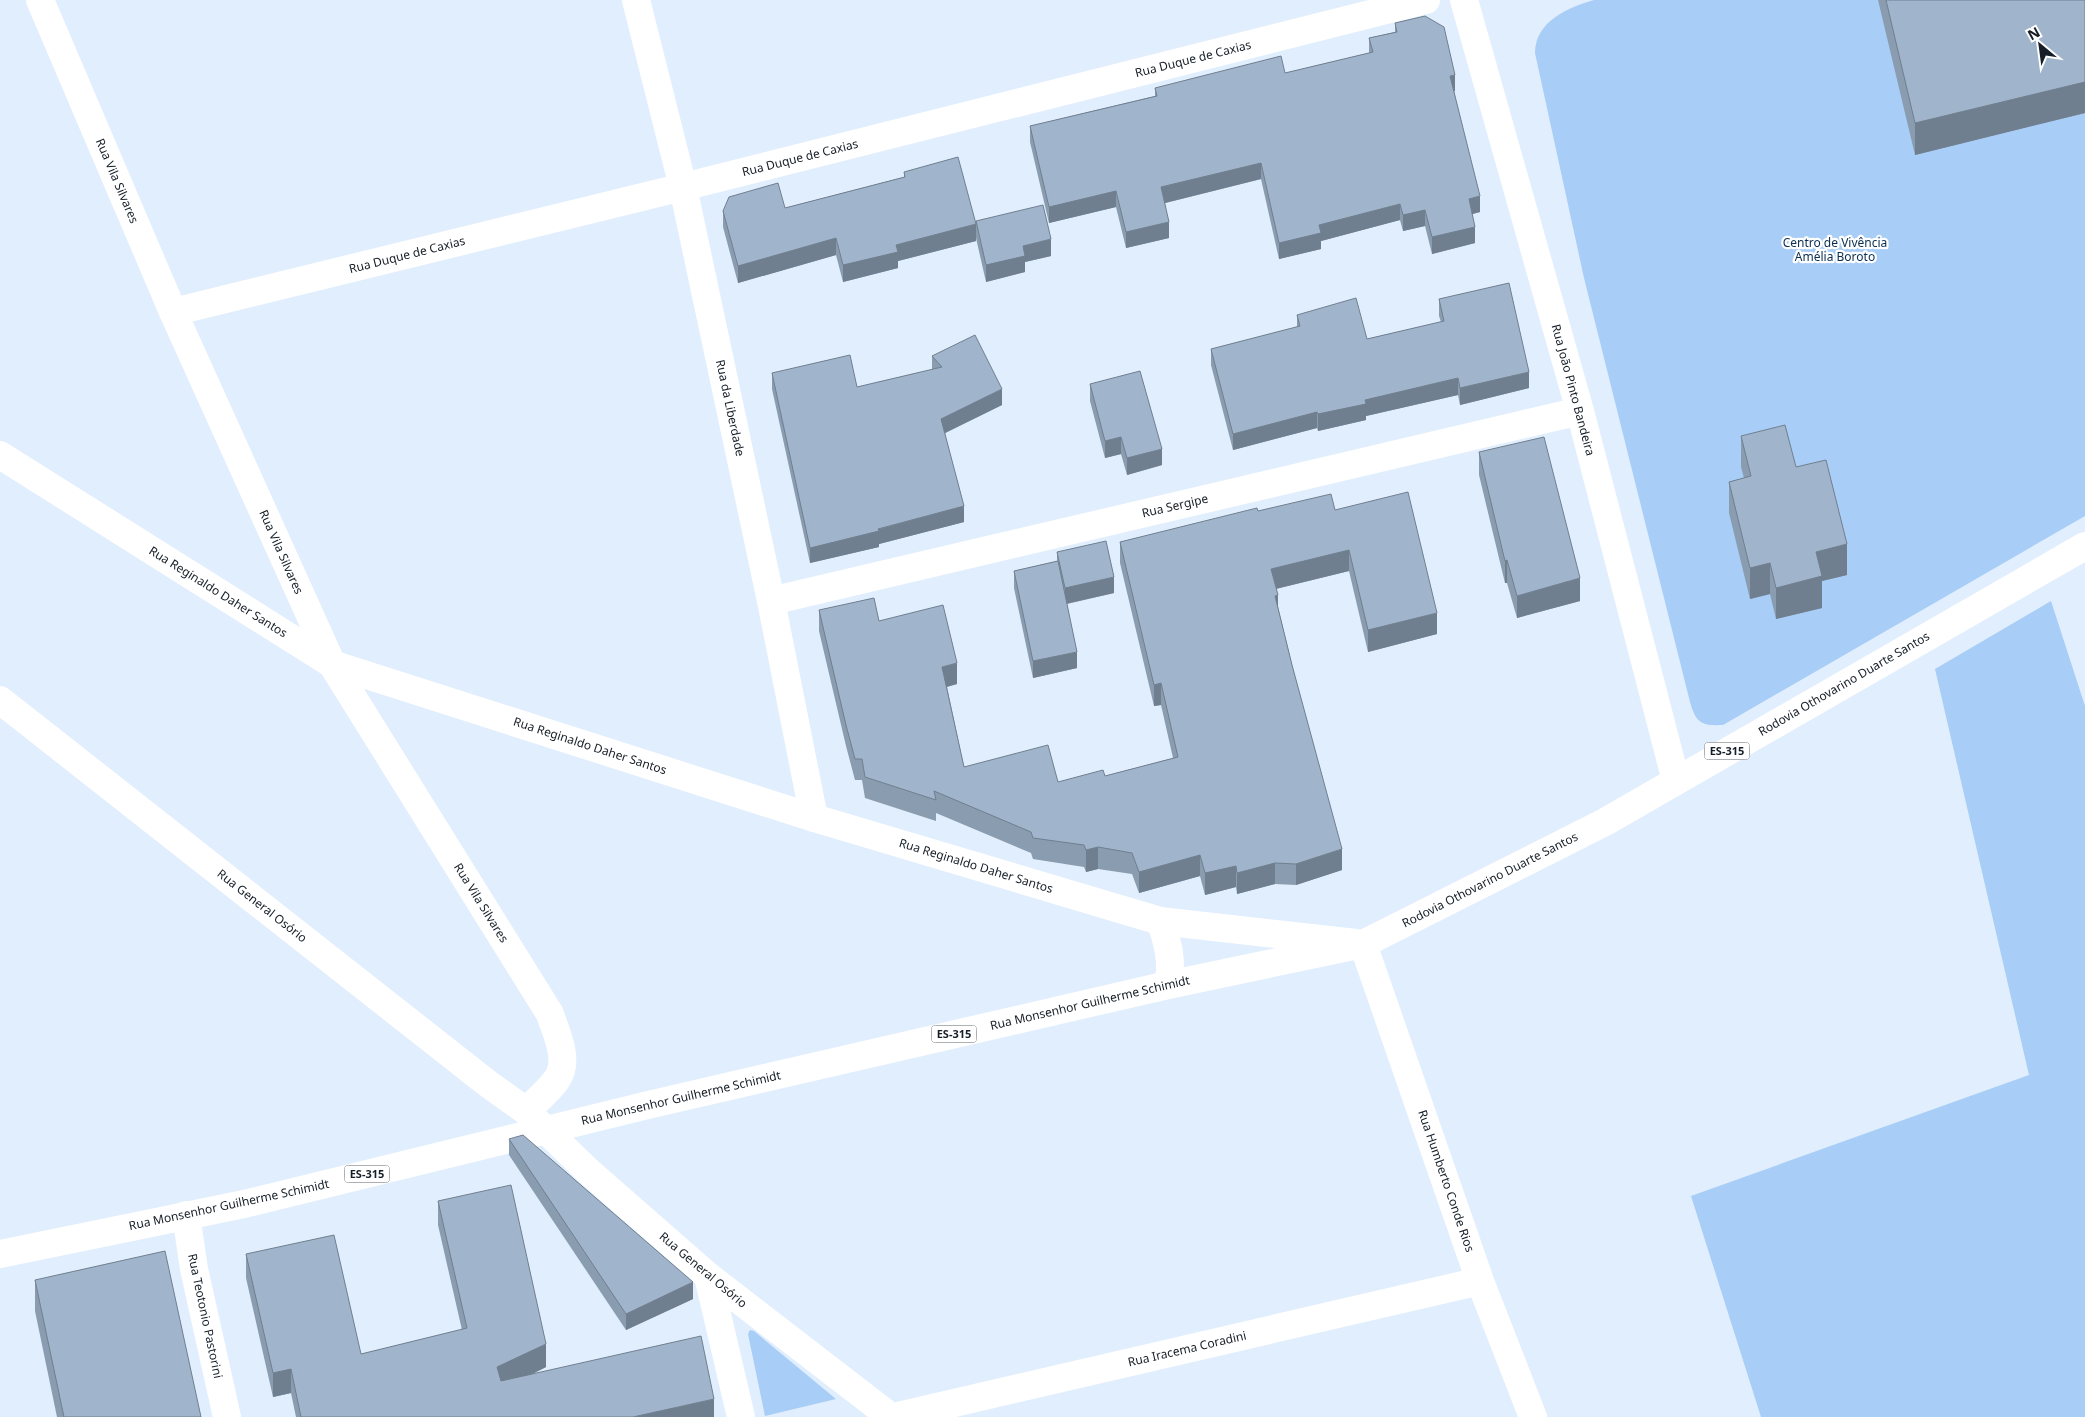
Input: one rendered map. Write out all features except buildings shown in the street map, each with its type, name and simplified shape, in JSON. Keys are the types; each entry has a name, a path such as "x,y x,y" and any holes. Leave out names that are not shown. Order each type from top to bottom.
{"street":[{"name":"Rua Vila Silvares","path":"40,0 173,312 332,664 550,1014 561,1048 558,1078 526,1111"},
{"name":"Rua da Liberdade","path":"636,0 683,187 771,602 814,818"},
{"name":"Rua Duque de Caxias","path":"173,312 683,187 1426,0"},
{"name":"Rua João Pinto Bandeira","path":"1464,0 1580,412 1676,781"},
{"name":"Rua Sergipe","path":"771,602 1580,412"},
{"name":"Rua Reginaldo Daher Santos","path":"0,455 332,664 814,818 1160,921 1363,944"},
{"name":"Rodovia Othovarino Duarte Santos","path":"1363,944 1605,822 2085,546"},
{"name":"Rua General Osório","path":"0,700 487,1083 526,1111 588,1171 708,1276 892,1417"},
{"path":"1160,921 1166,936 1170,960 1168,985"},
{"name":"Rua Monsenhor Guilherme Schimidt","path":"0,1254 244,1204 648,1105 1168,985 1363,944"},
{"name":"Rua Humberto Conde Rios","path":"1363,944 1480,1281 1533,1417"},
{"name":"Rua Teotonio Pastorini","path":"186,1215 194,1269 227,1417"},
{"path":"708,1276 740,1417"},
{"name":"Rua Iracema Coradini","path":"892,1417 1480,1281"}],"green space":[{"name":"Centro de Vivência Amélia Boroto","path":"1594,0 2085,0 2085,516 1723,725 1709,725 1700,722 1690,702 1584,278 1535,53 1541,32 1547,24 1564,11"},
{"path":"2051,601 2085,706 2085,1417 1761,1417 1691,1196 2029,1075 1935,669"},
{"path":"750,1330 754,1331 836,1399 765,1416 748,1334"}]}
